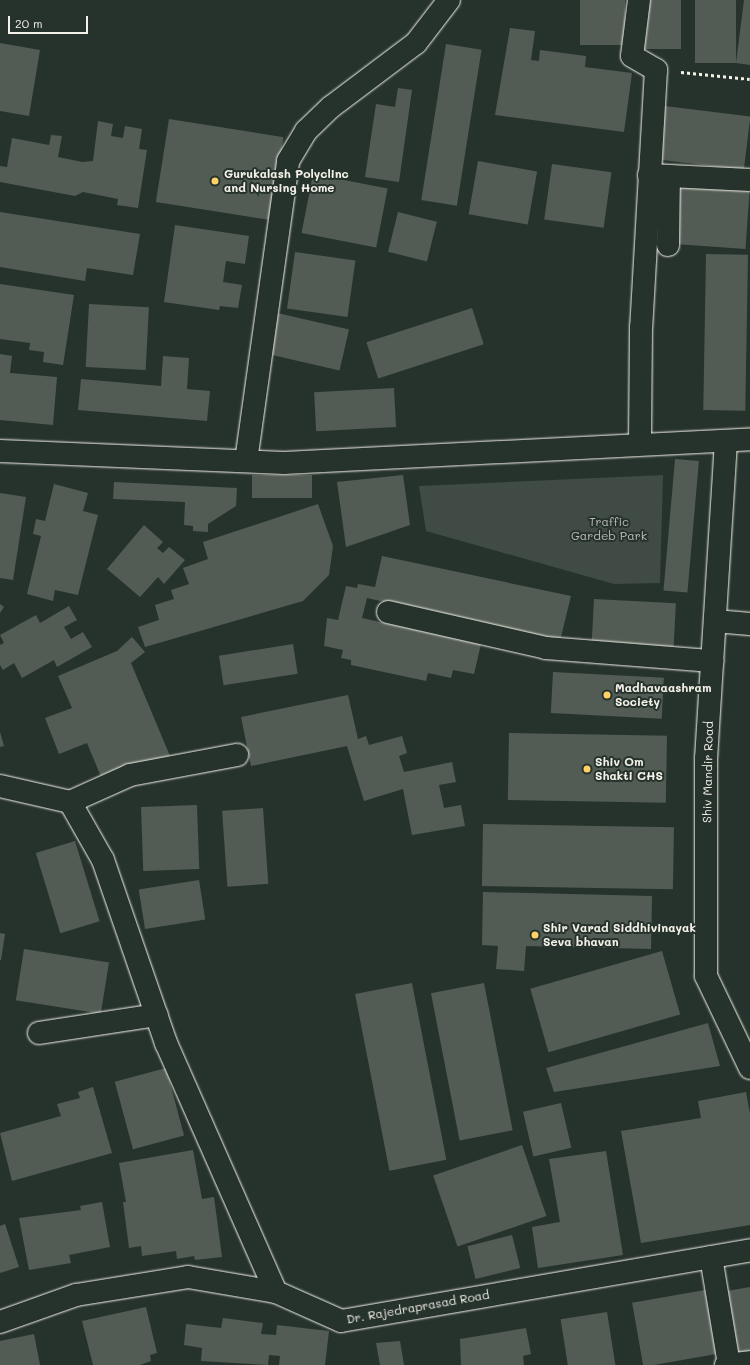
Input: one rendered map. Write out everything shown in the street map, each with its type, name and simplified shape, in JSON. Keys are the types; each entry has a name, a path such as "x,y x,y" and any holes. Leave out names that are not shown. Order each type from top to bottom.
{"street":[{"path":"246,461 288,161 306,131 331,108 416,43 449,0"},
{"path":"639,0 632,56 656,70 659,175 668,244"},
{"path":"640,443 641,327 659,175"},
{"path":"659,175 750,180"},
{"path":"0,451 284,463 640,443 750,439"},
{"name":"Shiv Mandir Road","path":"726,441 706,758 706,976 750,1068"},
{"path":"388,612 546,648 712,661"},
{"path":"715,621 750,624"},
{"path":"0,786 70,802 130,775 237,755"},
{"path":"70,802 103,860 166,1042 276,1292"},
{"path":"39,1033 157,1015"},
{"name":"Dr. Rajedraprasad Road","path":"0,1322 76,1295 188,1278 276,1292 341,1321 750,1250"},
{"path":"711,1257 728,1365 750,1362"}],"path":[{"path":"656,70 750,79"}],"green space":[{"name":"Traffic Gardeb Park","path":"663,475 660,583 614,584 426,531 419,486"}],"building":[{"path":"580,0 625,0 625,45 580,45"},
{"path":"640,0 681,0 681,49 640,49"},
{"path":"695,0 736,0 736,63 695,63"},
{"path":"744,0 750,0 750,65 736,63"},
{"path":"510,28 535,31 531,60 539,61 540,50 586,56 585,67 632,73 624,132 495,115"},
{"path":"0,43 40,50 29,116 0,111"},
{"path":"446,44 482,50 457,206 421,200"},
{"path":"398,88 412,90 399,182 365,177 376,104 395,107"},
{"path":"665,106 750,116 744,170 658,160"},
{"path":"169,119 284,137 270,220 156,202"},
{"path":"98,121 113,124 111,136 123,138 125,126 142,129 139,149 147,150 138,208 117,205 118,199 83,192 75,196 0,182 0,166 7,167 12,138 49,145 51,135 62,136 58,157 82,162 93,161"},
{"path":"478,161 537,171 528,225 469,214"},
{"path":"552,164 611,172 604,228 544,219"},
{"path":"313,174 388,189 376,247 302,233"},
{"path":"676,182 750,187 745,249 672,244"},
{"path":"0,212 140,234 133,275 87,268 85,281 0,267"},
{"path":"398,212 437,222 427,261 388,252"},
{"path":"175,225 249,236 245,264 226,261 223,282 242,285 238,308 220,306 219,310 164,302"},
{"path":"295,252 355,260 347,317 287,308"},
{"path":"706,254 748,255 745,411 703,410"},
{"path":"0,284 74,295 63,365 43,362 44,352 29,350 30,343 0,339"},
{"path":"89,304 149,307 146,370 86,367"},
{"path":"472,308 484,344 378,378 366,342"},
{"path":"273,312 349,330 340,370 264,353"},
{"path":"0,354 12,356 10,373 57,377 53,425 0,420"},
{"path":"163,356 189,358 187,389 210,391 207,421 78,410 81,379 161,386"},
{"path":"394,388 396,427 316,431 314,392"},
{"path":"675,459 699,461 687,593 663,590"},
{"path":"252,475 312,475 312,498 252,498"},
{"path":"403,475 410,525 346,547 337,482"},
{"path":"114,482 237,488 236,506 208,524 208,532 193,531 193,526 184,525 185,502 113,499"},
{"path":"54,484 88,493 83,511 98,515 78,595 55,590 53,601 27,594 41,536 33,534 36,519 45,521"},
{"path":"0,493 26,497 13,580 0,578"},
{"path":"318,504 333,546 329,575 303,601 145,647 138,627 159,620 155,605 174,599 171,590 189,584 183,568 208,559 203,542"},
{"path":"144,525 163,542 157,548 163,553 169,547 185,560 164,584 158,577 140,597 107,569"},
{"path":"382,556 571,596 560,641 367,598 362,618 481,644 474,674 453,670 451,678 428,673 426,681 351,665 351,660 341,658 343,650 324,646 327,618 338,620 346,586 357,588 358,584 375,587"},
{"path":"594,599 676,603 673,651 591,647"},
{"path":"0,604 4,607 0,613"},
{"path":"69,606 77,620 64,627 71,639 83,632 92,647 57,667 54,660 22,678 14,663 3,670 0,665 0,645 4,643 0,635 36,615 40,623"},
{"path":"132,637 145,652 131,663 170,756 104,784 87,743 59,754 45,718 72,708 58,676 117,651"},
{"path":"293,644 298,674 224,685 219,656"},
{"name":"Madhavaashram Society","path":"553,672 664,678 662,719 551,713"},
{"path":"348,695 358,739 366,736 369,745 402,736 407,753 399,756 404,772 452,762 456,782 439,785 444,808 461,805 465,826 412,835 403,789 364,801 347,746 251,766 241,717"},
{"path":"0,732 4,746 0,747"},
{"name":"Shiv Om Shakti CHS","path":"509,733 667,736 666,803 508,800"},
{"path":"197,805 199,869 143,871 141,807"},
{"path":"263,808 268,884 227,887 222,811"},
{"path":"483,824 674,827 673,889 482,886"},
{"path":"75,841 100,921 60,933 36,853"},
{"path":"199,880 205,920 145,929 139,890"},
{"path":"483,892 652,896 651,949 526,946 524,971 496,969 498,946 482,945"},
{"path":"0,933 5,934 1,960 0,960"},
{"path":"24,949 109,962 101,1014 16,1000"},
{"path":"662,951 680,1014 548,1052 530,989"},
{"path":"412,983 446,1160 389,1171 355,994"},
{"path":"484,983 513,1130 460,1141 431,993"},
{"path":"708,1023 720,1066 554,1092 546,1068"},
{"path":"166,1068 184,1136 133,1149 115,1082"},
{"path":"93,1087 112,1153 12,1181 0,1133 61,1116 57,1104 80,1098 78,1092"},
{"path":"746,1092 750,1114 750,1225 641,1243 621,1131 701,1118 698,1101"},
{"path":"561,1103 571,1148 533,1157 523,1112"},
{"path":"522,1145 546,1216 458,1247 433,1176"},
{"path":"193,1150 202,1199 214,1197 222,1257 195,1260 194,1256 177,1259 176,1251 142,1256 141,1246 129,1248 123,1202 126,1202 119,1163"},
{"path":"606,1151 623,1255 538,1268 532,1227 560,1222 549,1159"},
{"path":"102,1202 110,1247 69,1255 71,1263 29,1270 19,1218 81,1210 80,1206"},
{"path":"5,1224 19,1267 0,1273 0,1226"},
{"path":"512,1235 520,1268 476,1279 467,1246"},
{"path":"750,1287 750,1359 740,1361 727,1291"},
{"path":"705,1290 716,1354 654,1365 643,1365 632,1303"},
{"path":"146,1307 157,1353 150,1355 151,1361 140,1365 93,1365 82,1321"},
{"path":"607,1312 615,1365 568,1365 561,1319"},
{"path":"223,1318 263,1323 261,1334 276,1335 277,1325 329,1331 325,1365 279,1365 280,1356 269,1355 268,1365 201,1361 202,1348 184,1345 186,1324 221,1328"},
{"path":"526,1328 531,1354 523,1356 524,1365 461,1365 460,1339"},
{"path":"34,1334 40,1365 0,1365 0,1341"},
{"path":"400,1341 404,1365 380,1365 376,1343"}],"place":[{"name":"Gurukalash Polyclinc and Nursing Home","path":"215,181"},
{"name":"Madhavaashram Society","path":"607,695"},
{"name":"Shiv Om Shakti CHS","path":"587,769"},
{"name":"Shir Varad Siddhivinayak Seva bhavan","path":"535,935"}]}
